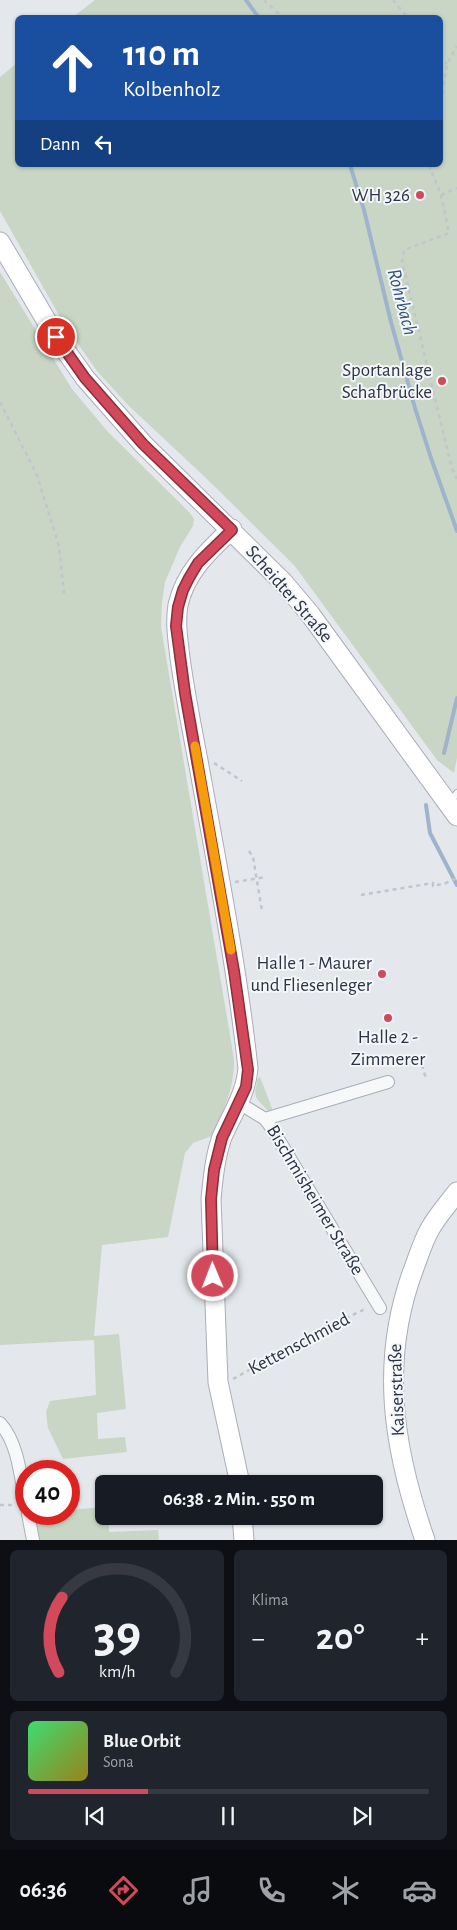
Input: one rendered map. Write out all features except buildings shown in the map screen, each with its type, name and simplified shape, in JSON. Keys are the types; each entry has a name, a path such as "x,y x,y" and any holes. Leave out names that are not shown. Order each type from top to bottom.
{"main road":[{"name":"Scheidter Straße","path":"0,242 56,337 85,378 143,444 283,582 310,614 455,804"},
{"path":"232,530 198,563 189,578 178,607 176,626 185,693 234,971 248,1070 246,1087 219,1147 211,1199 218,1382 238,1475"},
{"name":"Kaiserstraße","path":"425,1540 405,1474 399,1444 394,1402 394,1354 400,1312 406,1289 422,1247 429,1230 457,1192"},
{"path":"243,1525 244,1540"}],"street":[{"path":"265,1119 388,1082"},
{"name":"Bischmisheimer Straße","path":"239,1103 265,1119 380,1308"},
{"path":"0,1423 6,1430 15,1450 17,1460"},
{"path":"30,1525 33,1540"}],"path":[{"path":"264,0 280,15"},
{"path":"393,0 406,15"},
{"path":"443,90 447,64 457,46"},
{"path":"443,59 447,64"},
{"path":"430,167 441,195 449,233 404,250 402,261 452,469 457,478"},
{"path":"441,195 457,188"},
{"path":"0,402 37,474 59,546 64,595"},
{"path":"215,763 242,782"},
{"path":"249,850 253,857 262,911"},
{"path":"232,883 266,877"},
{"path":"361,895 432,884 433,886 457,878"},
{"path":"422,1065 426,1079"},
{"name":"Kettenschmied","path":"234,1378 363,1309"},
{"path":"0,1505 10,1505"}],"green space":[{"path":"95,0 457,0 457,758 454,773 437,760 294,565 207,479 128,405 97,371 64,324 0,211 0,77 15,65 15,167 443,167 443,15 76,15"},
{"path":"0,272 72,389 108,432 194,519 193,526 180,547 165,582 161,627 234,1059 234,1071 230,1090 212,1136 193,1143 185,1153 168,1237 102,1245 94,1336 119,1334 126,1409 97,1413 98,1439 125,1437 127,1452 63,1459 48,1428 46,1412 50,1401 96,1395 94,1340 0,1345"},
{"path":"260,1077 273,1111 270,1113 258,1101 255,1095 258,1078"},
{"path":"95,1508 95,1525 109,1525 109,1532 158,1530 159,1540 39,1540 36,1525 80,1525 80,1509"}],"waterway":[{"name":"Rohrbach","path":"246,0 257,15"},
{"name":"Rohrbach","path":"351,167 364,210 391,322 415,408 457,531"},
{"name":"Rohrbach","path":"444,753 457,698"},
{"name":"Rohrbach","path":"426,805 430,833 457,885"}],"slow traffic":[{"path":"195,746 231,950"}],"place":[{"name":"WH 326","path":"420,195"},
{"name":"Sportanlage Schafbrücke","path":"442,381"},
{"name":"Halle 1 - Maurer und Fliesenleger","path":"382,974"},
{"name":"Halle 2 - Zimmerer","path":"388,1018"}],"route":[{"path":"56,337 85,378 143,444 232,530 198,563 189,578 178,607 176,626 185,693 234,971 248,1070 246,1087 222,1138 214,1170 211,1199 213,1276"}]}
